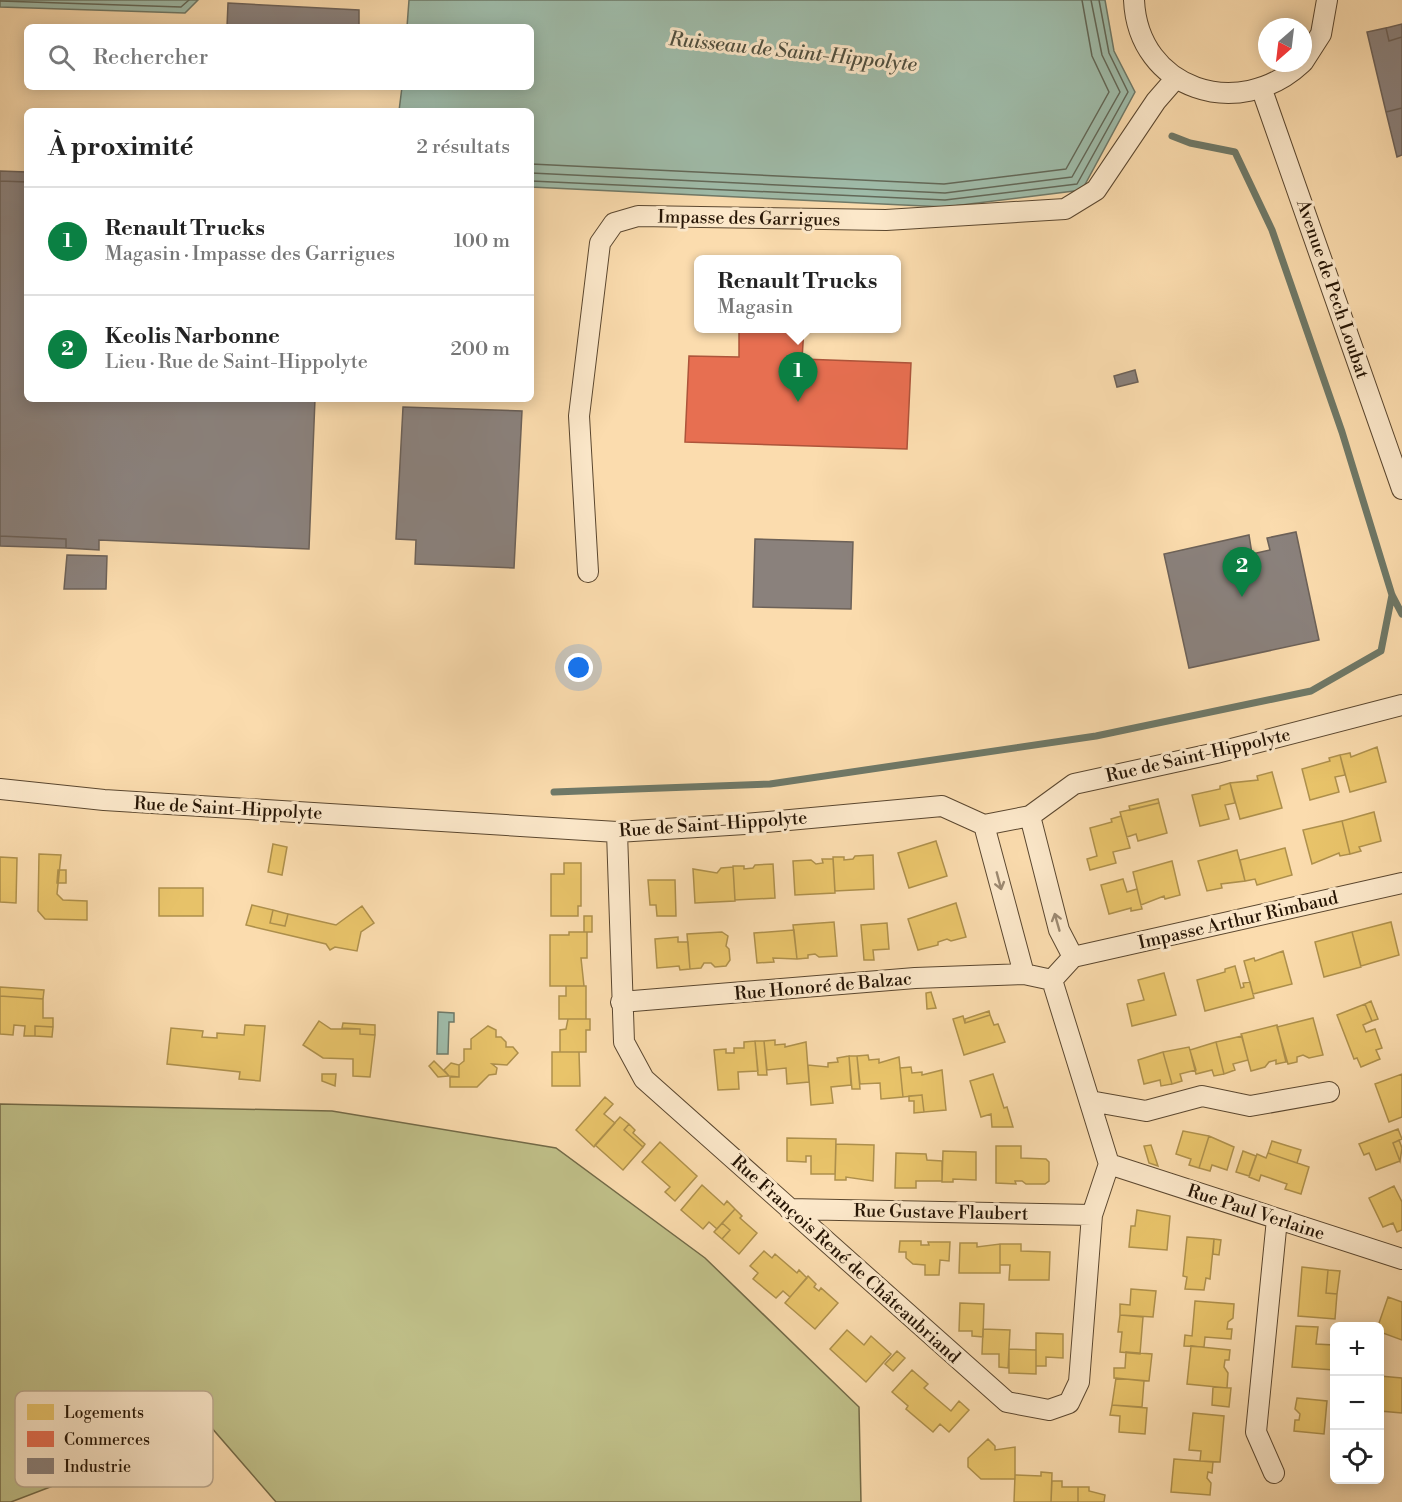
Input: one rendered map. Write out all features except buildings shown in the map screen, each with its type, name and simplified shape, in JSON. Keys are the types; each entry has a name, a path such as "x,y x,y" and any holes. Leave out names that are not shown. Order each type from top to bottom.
{"street":[{"path":"1134,0 1140,32 1154,57 1176,78 1203,91 1233,95 1262,90 1292,72"},
{"path":"1312,47 1321,34 1328,0"},
{"name":"Impasse des Garrigues","path":"588,572 579,416 600,243 614,223 638,216 886,220 1065,209 1096,190 1156,102 1176,78"},
{"name":"Avenue de Pech Loubat","path":"1262,90 1402,489"},
{"name":"Rue de Saint-Hippolyte","path":"0,789 104,800 617,832 745,824 942,806 984,825 1030,816 1074,784 1216,753 1402,705"},
{"path":"1030,816 1059,930 1073,957 1052,980 1110,1164"},
{"path":"984,825 1024,974"},
{"name":"Rue François René de Châteaubriand","path":"617,832 624,1042 644,1079 1007,1402 1049,1410 1069,1402 1079,1382 1092,1215 1110,1164"},
{"name":"Impasse Arthur Rimbaud","path":"1073,957 1402,883"},
{"name":"Rue Honoré de Balzac","path":"621,1002 915,978 1024,974 1052,980"},
{"path":"1090,1101 1146,1111 1202,1096 1250,1106 1329,1092"},
{"name":"Rue Paul Verlaine","path":"1110,1164 1402,1259"},
{"name":"Rue Gustave Flaubert","path":"789,1209 1092,1215"},
{"path":"1274,1473 1256,1432 1277,1219"}],"green space":[{"path":"0,1104 332,1111 556,1148 705,1258 859,1407 861,1502 276,1502 213,1429 213,1391 15,1391 15,1487 50,1487 11,1502 0,1502"}],"water":[{"path":"0,0 198,0 185,13 0,7"},
{"name":"Ruisseau de Saint-Hippolyte","path":"409,0 1105,0 1114,51 1135,92 1082,190 945,207 534,187 534,108 399,108 402,90 534,90 534,24 407,24"},
{"path":"438,1012 454,1013 454,1022 449,1022 448,1054 437,1054"}],"waterway":[{"path":"1172,136 1190,143 1235,152 1272,230 1342,432 1392,595 1402,614"},
{"path":"554,792 770,784 1096,736 1311,691 1381,651 1392,595"}],"place":[{"name":"Renault Trucks","path":"798,402"},
{"name":"Keolis Narbonne","path":"1242,597"}]}
